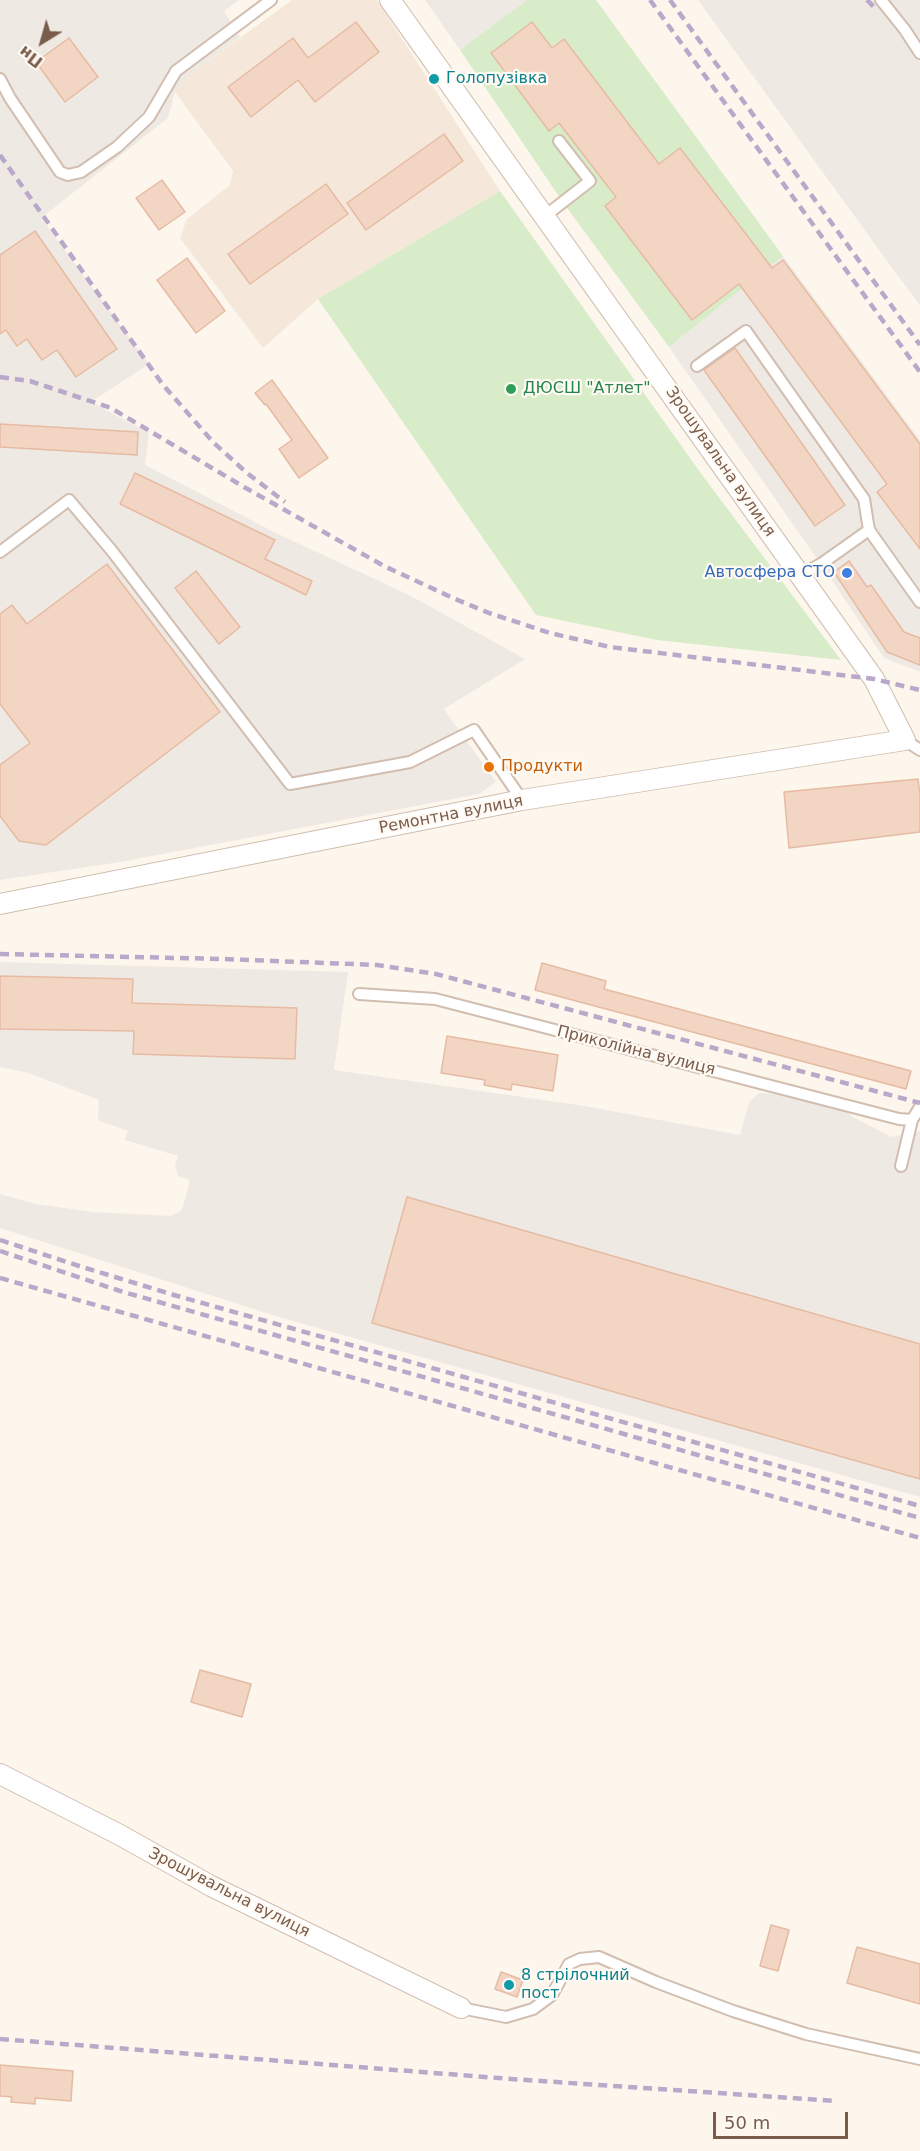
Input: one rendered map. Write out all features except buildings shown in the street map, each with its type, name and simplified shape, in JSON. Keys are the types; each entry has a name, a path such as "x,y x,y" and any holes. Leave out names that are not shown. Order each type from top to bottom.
{"street":[{"name":"Зрошувальна вулиця","path":"390,0 801,575 874,679 913,745"},
{"name":"Ремонтна вулиця","path":"0,904 522,801 913,745"},
{"name":"Зрошувальна вулиця","path":"0,1774 120,1835 211,1886 461,2008"}],"lane":[{"path":"1,82 60,172 68,175 81,172 117,147 149,117 177,71 271,0"},
{"path":"881,0 920,53"},
{"path":"545,216 590,181 559,141"},
{"path":"697,366 746,331 864,499 869,530 920,602"},
{"path":"0,552 69,500 112,551 290,784 410,762 474,730 522,801"},
{"path":"801,575 821,564 869,530"},
{"name":"Приколійна вулиця","path":"359,994 435,999 899,1119 912,1120"},
{"path":"901,1166 912,1120 920,1107"},
{"path":"461,2008 506,2017 533,2009 552,1995 569,1964 580,1959 599,1957 700,1999 806,2034 920,2059"}],"shaded area":[{"path":"0,0 239,0 224,11 240,37 189,75 175,92 168,118 41,218 149,364 91,402 149,433 145,465 276,533 409,595 525,659 444,709 496,782 479,794 120,862 0,880"},
{"path":"292,0 377,0 500,191 318,299 263,348 180,238 187,219 230,185 233,171 175,92 189,75"},
{"path":"425,0 527,0 460,50"},
{"path":"698,0 920,0 920,305 895,272"},
{"path":"783,256 920,440 920,672 884,658 669,347"},
{"path":"0,962 348,972 334,1070 585,1106 740,1135 749,1102 759,1093 777,1094 843,1109 853,1117 892,1137 920,1131 920,1497 279,1317 0,1228 0,1194 36,1204 93,1212 171,1216 182,1210 190,1180 178,1176 175,1165 178,1156 125,1140 128,1131 98,1120 99,1100 29,1073 0,1067"}],"green space":[{"name":"ДЮСШ \"Атлет\"","path":"527,0 596,0 783,256 669,347 562,201 460,50"},
{"name":"ДЮСШ \"Атлет\"","path":"500,191 705,479 841,660 657,640 536,615 318,299"}],"railway":[{"path":"650,0 920,372"},
{"path":"670,0 920,345"},
{"path":"867,0 875,8"},
{"path":"0,155 163,385 214,443 247,473 285,502"},
{"path":"0,377 30,381 111,408 384,566 489,613 550,633 610,647 874,679 920,690"},
{"path":"0,954 377,965 436,974 920,1103"},
{"path":"0,1240 174,1295 920,1506"},
{"path":"0,1251 120,1291 920,1518"},
{"path":"0,1278 920,1538"},
{"path":"0,2039 511,2079 836,2101"}],"place":[{"name":"Голопузівка","path":"434,79"},
{"name":"ДЮСШ \"Атлет\"","path":"511,389"},
{"name":"Автосфера СТО","path":"847,573"},
{"name":"Продукти","path":"489,767"},
{"name":"8 стрілочний пост","path":"509,1985"}]}
